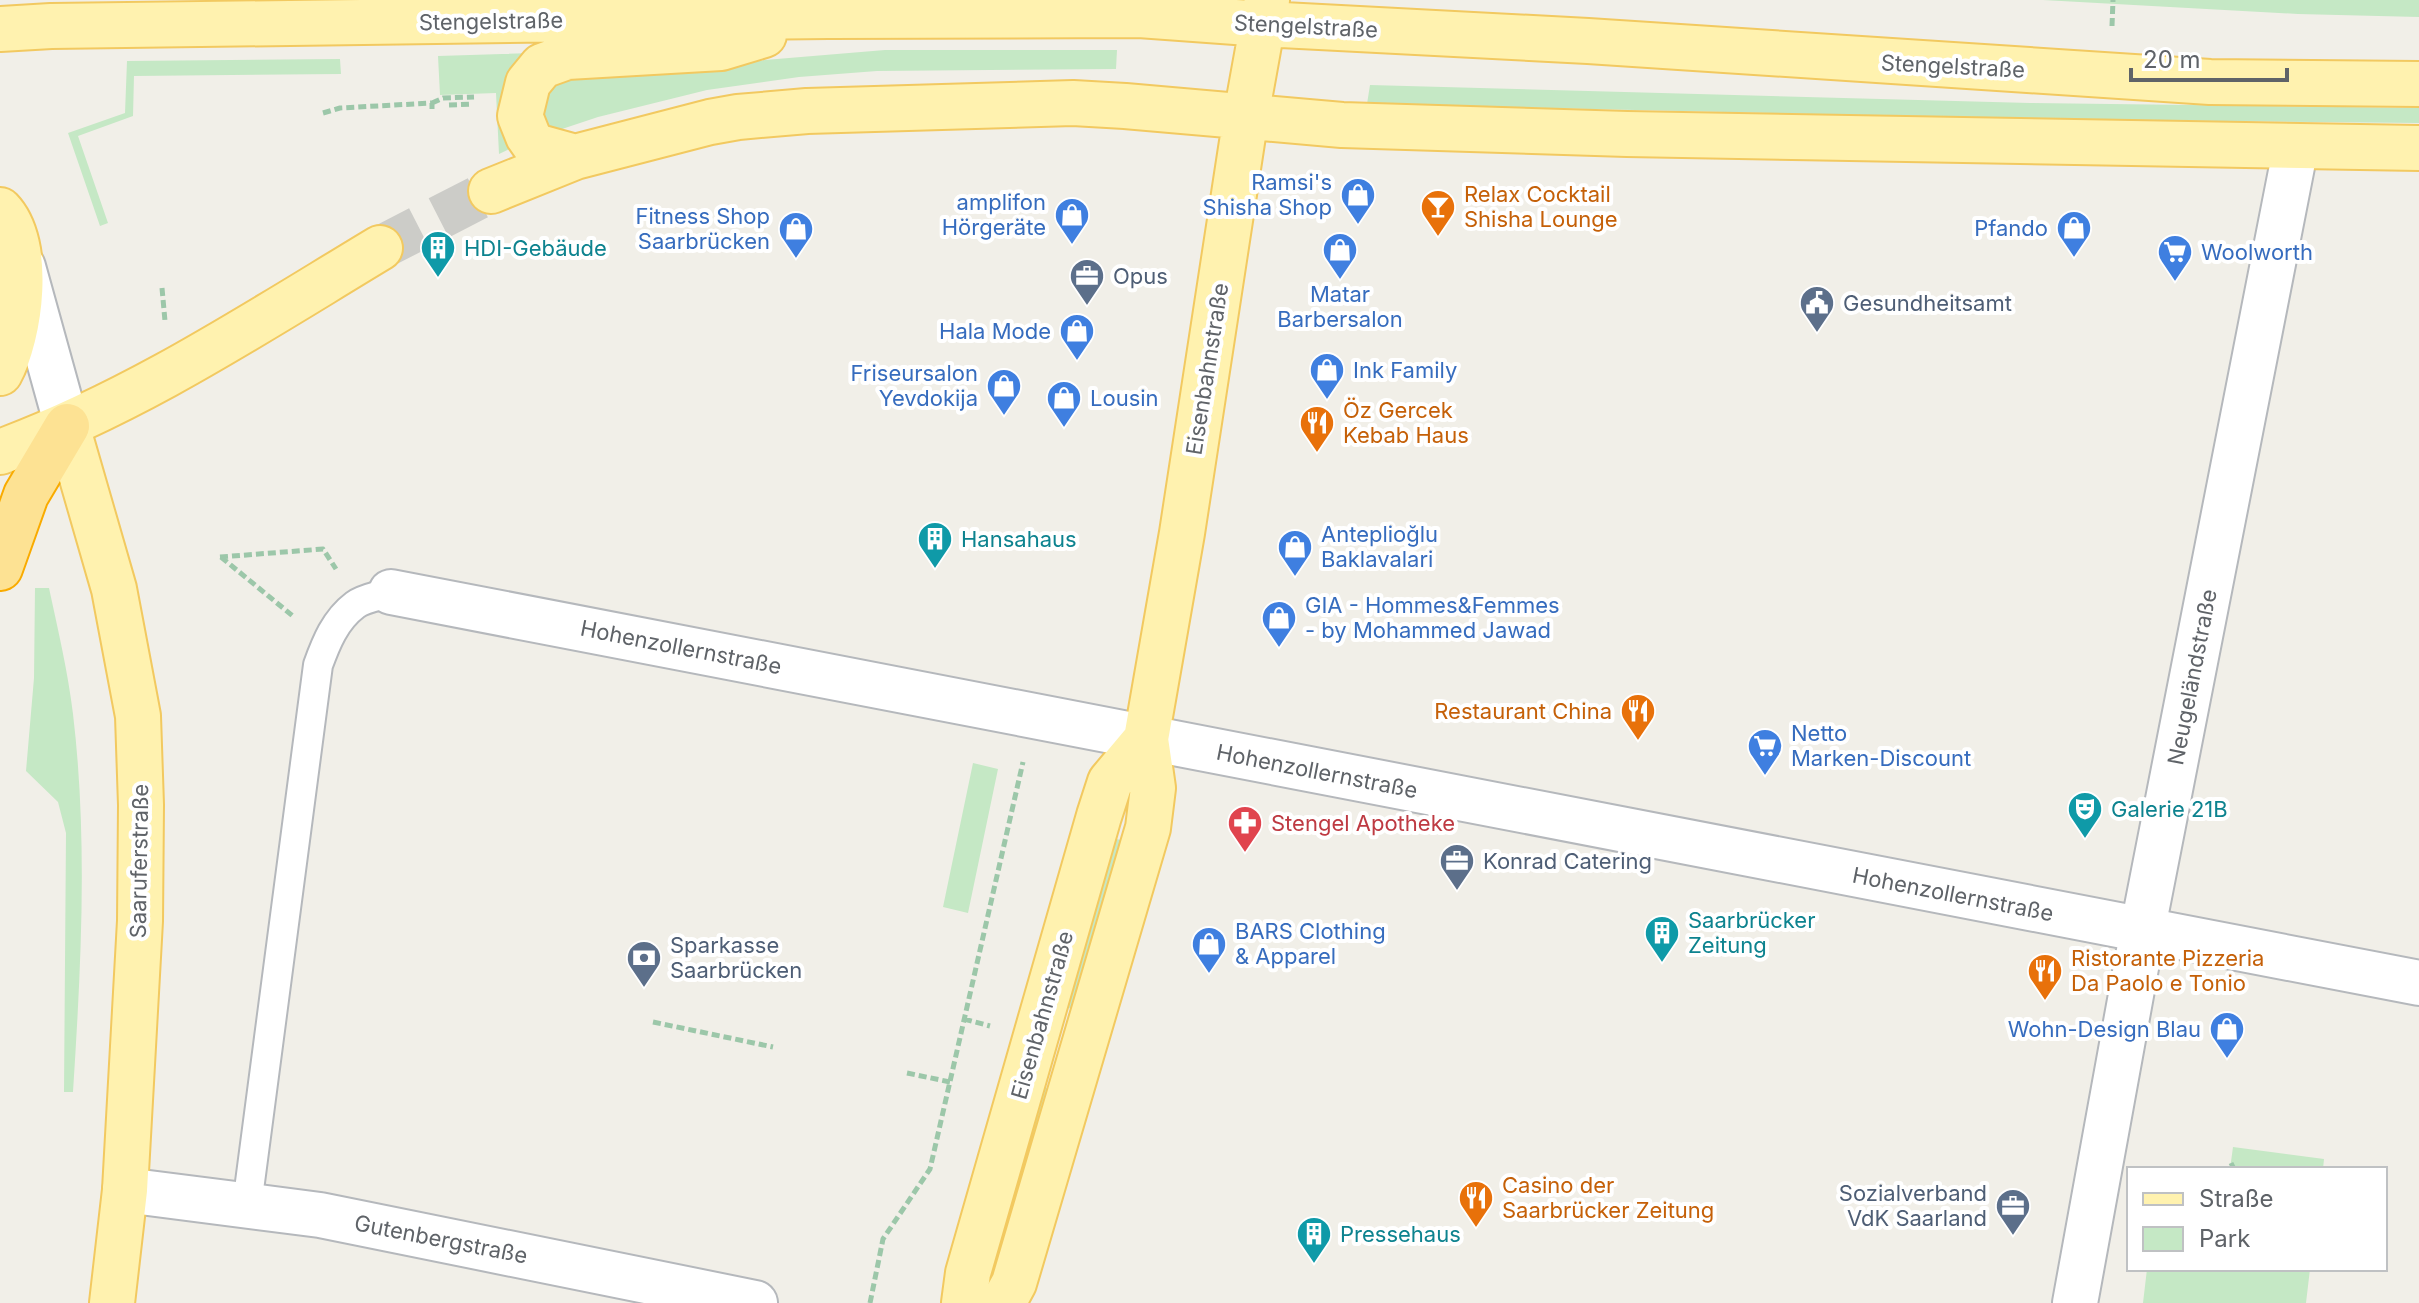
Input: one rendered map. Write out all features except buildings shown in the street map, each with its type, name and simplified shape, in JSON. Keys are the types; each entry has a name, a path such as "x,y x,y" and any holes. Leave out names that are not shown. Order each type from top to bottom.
{"highway":[{"path":"0,568 26,495 67,426"}],"main road":[{"name":"Stengelstraße","path":"0,29 1265,12 1588,41 2210,82 2419,84"},
{"name":"Eisenbahnstraße","path":"1003,1303 1014,1283 1148,828 1153,788 1146,739 1265,12"},
{"path":"575,157 535,146 520,116 528,83 542,66 567,57 721,48 828,16"},
{"path":"491,191 575,157 710,122 807,111 1073,103 1342,125 2419,148"},
{"path":"0,373 15,330 21,261 2,208"},
{"path":"0,452 67,426 142,389 380,248"},
{"name":"Saaruferstraße","path":"67,426 114,589 138,716 140,921 125,1190 112,1303"},
{"name":"Eisenbahnstraße","path":"964,1303 968,1273 1099,816 1110,782 1146,739"}],"street":[{"path":"595,0 655,18"},
{"name":"Neugeländstraße","path":"2075,1303 2142,931 2296,146"},
{"path":"21,261 67,426"},
{"name":"Hohenzollernstraße","path":"391,592 2419,983"},
{"name":"Gutenbergstraße","path":"125,1190 320,1215 755,1303"}],"lane":[{"name":"Hohenzollernstraße","path":"316,633 339,620 356,604 391,592"},
{"path":"247,1205 318,665 316,633"}],"path":[{"path":"2112,27 2113,0"},
{"path":"323,113 340,108 432,103 432,109"},
{"path":"162,288 163,313"},
{"path":"316,633 220,557 323,549"},
{"path":"870,1303 883,1239 930,1169 1024,761"},
{"path":"653,1022 773,1047"},
{"path":"907,1073 950,1082"}],"green space":[{"path":"2043,0 2419,0 2419,17 2298,14"},
{"path":"885,50 1117,50 1116,69 877,71 799,77 707,90 562,129 549,130 541,122 549,91 564,77"},
{"path":"533,53 511,71 505,83 503,111 514,147 499,154 496,93 440,95 438,56"},
{"path":"340,59 341,74 134,76 133,116 78,136 108,223 100,226 68,133 125,113 127,61"},
{"path":"1370,85 2030,103 2419,108 2419,123 2029,119 1367,104"},
{"path":"35,588 49,588 68,682 78,761 82,903 73,1092 64,1092 66,833 58,802 26,771 34,678"},
{"path":"973,763 998,769 968,913 943,907"},
{"path":"1111,838 1126,841 1076,1010 1061,1006"},
{"path":"1039,1086 1054,1090 1004,1261 989,1257"},
{"path":"2233,1147 2324,1159 2323,1167 2230,1167"},
{"path":"2147,1271 2310,1271 2306,1303 2143,1303"}],"tunnel":[{"path":"380,248 491,191"}],"place":[{"name":"Ramsi's Shisha Shop","path":"1358,226"},
{"name":"Relax Cocktail Shisha Lounge","path":"1438,238"},
{"name":"amplifon Hörgeräte","path":"1072,246"},
{"name":"Pfando","path":"2074,259"},
{"name":"Fitness Shop Saarbrücken","path":"796,260"},
{"name":"HDI-Gebäude","path":"438,279"},
{"name":"Matar Barbersalon","path":"1340,281"},
{"name":"Woolworth","path":"2175,283"},
{"name":"Opus","path":"1087,307"},
{"name":"Gesundheitsamt","path":"1817,334"},
{"name":"Hala Mode","path":"1077,362"},
{"name":"Ink Family","path":"1327,401"},
{"name":"Friseursalon Yevdokija","path":"1004,417"},
{"name":"Lousin","path":"1064,429"},
{"name":"Öz Gercek Kebab Haus","path":"1317,454"},
{"name":"Hansahaus","path":"935,570"},
{"name":"Anteplioğlu Baklavalari","path":"1295,578"},
{"name":"GIA - Hommes&Femmes - by Mohammed Jawad","path":"1279,649"},
{"name":"Restaurant China","path":"1638,742"},
{"name":"Netto Marken-Discount","path":"1765,777"},
{"name":"Galerie 21B","path":"2085,840"},
{"name":"Stengel Apotheke","path":"1245,854"},
{"name":"Konrad Catering","path":"1457,892"},
{"name":"Saarbrücker Zeitung","path":"1662,964"},
{"name":"BARS Clothing & Apparel","path":"1209,975"},
{"name":"Sparkasse Saarbrücken","path":"644,989"},
{"name":"Ristorante Pizzeria Da Paolo e Tonio","path":"2045,1002"},
{"name":"Wohn-Design Blau","path":"2227,1060"},
{"name":"Casino der Saarbrücker Zeitung","path":"1476,1229"},
{"name":"Sozialverband VdK Saarland","path":"2013,1237"},
{"name":"Pressehaus","path":"1314,1265"}]}
